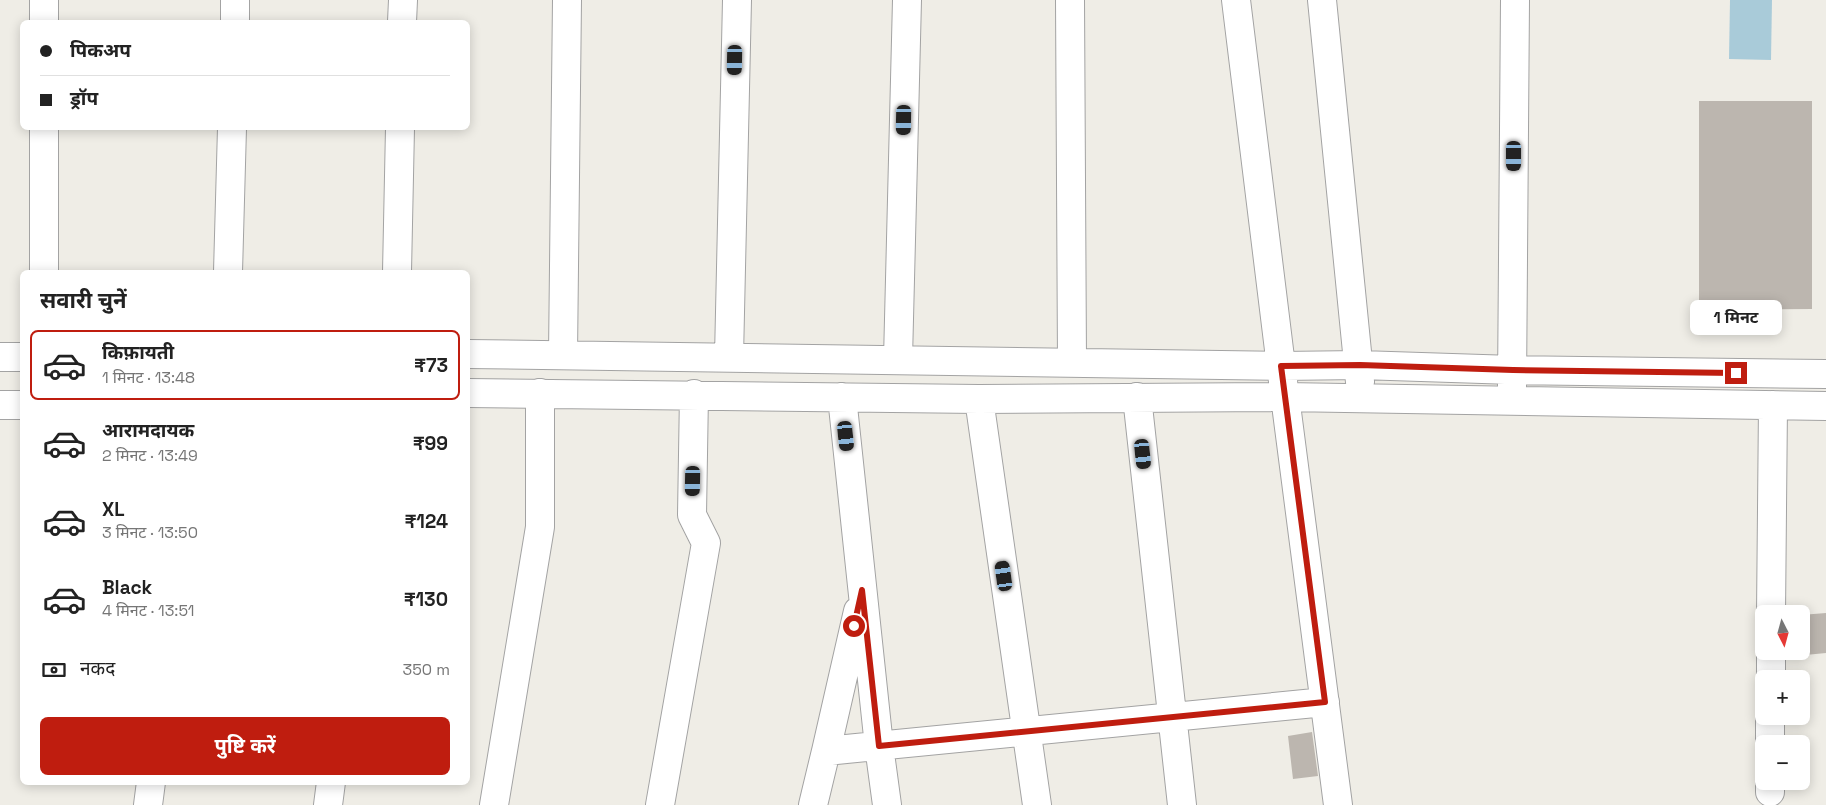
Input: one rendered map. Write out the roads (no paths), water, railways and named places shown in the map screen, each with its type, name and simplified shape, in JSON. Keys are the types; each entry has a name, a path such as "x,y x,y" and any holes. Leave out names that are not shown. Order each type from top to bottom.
{"street":[{"path":"44,0 44,20"},
{"path":"235,0 235,20"},
{"path":"402,20 403,0"},
{"path":"563,355 567,0"},
{"path":"729,357 737,0"},
{"path":"898,359 907,0"},
{"path":"1070,0 1072,362"},
{"path":"1236,0 1338,805"},
{"path":"1322,0 1360,365 1361,399"},
{"path":"1512,402 1515,0"},
{"path":"44,130 44,270"},
{"path":"228,270 232,130"},
{"path":"397,270 400,130"},
{"path":"470,354 1281,366 1360,365 1513,370 1826,374"},
{"path":"0,357 20,357"},
{"path":"470,392 979,399 1285,397 1826,406"},
{"path":"494,805 540,527 540,393"},
{"path":"660,805 706,543 692,515 694,394"},
{"path":"842,397 887,805"},
{"path":"1137,397 1182,805"},
{"path":"979,399 1037,805"},
{"path":"0,405 20,405"},
{"path":"1771,605 1773,405"},
{"path":"813,805 862,590"},
{"path":"826,751 1027,733 1325,702"},
{"path":"148,805 151,785"},
{"path":"328,805 331,785"}],"water":[{"path":"1730,0 1772,0 1771,60 1729,59"}]}
